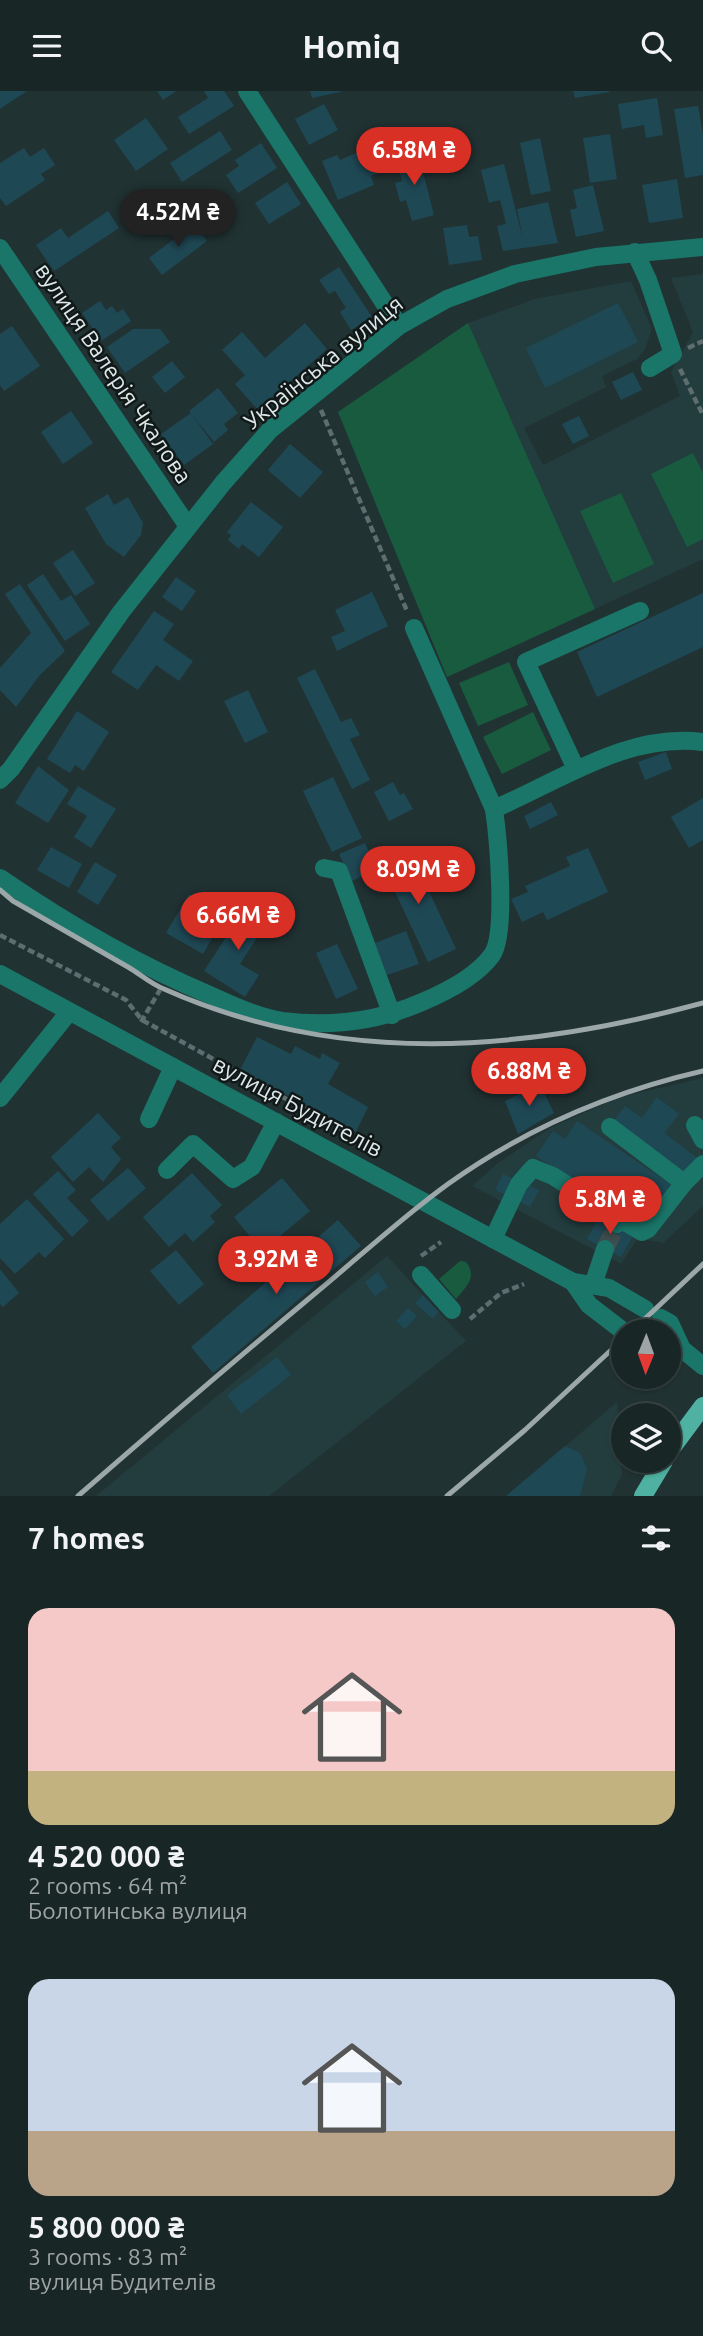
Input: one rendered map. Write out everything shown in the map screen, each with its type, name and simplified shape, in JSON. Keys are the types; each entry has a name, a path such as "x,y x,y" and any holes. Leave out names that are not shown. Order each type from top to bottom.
{"main road":[{"path":"681,1436 703,1406"},
{"path":"643,1496 657,1473"}],"street":[{"path":"247,91 399,326"},
{"name":"Українська вулиця","path":"0,780 187,525 270,430 399,326 447,299 515,274 635,252 703,247"},
{"name":"вулиця Валерія Чкалова","path":"0,248 187,525"},
{"path":"635,252 648,280 673,354 650,367"},
{"path":"576,769 526,662 640,611"},
{"path":"0,878 46,910 168,978 240,1008 280,1020 323,1024 392,1015 444,993 481,967 494,953 499,934 499,846 494,809 414,628"},
{"path":"494,809 540,789 576,769 629,749 678,739 703,742"},
{"path":"324,868 339,871 392,1015"},
{"name":"вулиця Будителів","path":"0,974 573,1282 608,1288 663,1319"},
{"path":"0,1098 69,1012"},
{"path":"149,1119 173,1067"},
{"path":"167,1170 193,1144 233,1179 251,1167 276,1122"},
{"path":"610,1127 684,1183"},
{"path":"494,1239 519,1184 533,1168 553,1176 618,1221 642,1232 648,1230 684,1183 703,1164"},
{"path":"593,1285 605,1249"},
{"path":"417,1269 452,1310"},
{"name":"вулиця Будителів","path":"573,1282 589,1305 611,1322"},
{"name":"вулиця Будителів","path":"681,1353 703,1366"}],"path":[{"path":"703,341 673,354 703,415"},
{"path":"314,394 414,628"},
{"path":"0,935 127,1000 142,1020 352,1135 364,1146"},
{"path":"128,1043 168,978"},
{"path":"417,1269 441,1242"},
{"path":"463,1325 501,1293 524,1285"}],"shaded area":[{"path":"703,274 703,559 447,677 338,412 468,323 535,299 631,281 652,329 645,349 637,359 602,376 606,387 524,428 543,465 680,396 671,372 693,332 671,278"},
{"path":"703,1078 703,1206 663,1243 638,1238 621,1264 472,1186 498,1163 550,1128 620,1097"},
{"path":"387,1256 423,1295 416,1303 431,1319 439,1312 466,1341 269,1496 96,1496"},
{"path":"611,1407 611,1473 622,1474 611,1496 507,1496"}],"green space":[{"path":"468,323 595,609 447,677 338,412"},
{"path":"693,453 703,473 703,539 687,547 651,474"},
{"path":"621,493 654,564 613,583 580,511"},
{"path":"509,662 528,705 478,726 459,683"},
{"path":"533,712 551,750 502,774 483,737"},
{"path":"460,1261 466,1262 471,1277 456,1299 439,1279"}],"building":[{"path":"0,91 27,91 0,109"},
{"path":"157,91 176,91 163,100"},
{"path":"204,91 224,91 234,106 189,134 178,117 208,98"},
{"path":"310,91 340,91 340,92 312,98"},
{"path":"573,91 609,91 609,92 575,98"},
{"path":"657,98 663,135 646,138 644,125 622,129 618,104"},
{"path":"324,104 338,130 309,145 295,119"},
{"path":"698,106 703,134 703,175 685,178 674,109"},
{"path":"146,118 168,149 136,171 114,140"},
{"path":"382,129 397,166 371,176 374,185 338,200 322,161 337,155 340,160 370,147 366,136"},
{"path":"220,131 232,150 182,182 170,163"},
{"path":"610,134 617,179 590,183 583,138"},
{"path":"540,138 551,191 531,195 520,143"},
{"path":"261,143 277,168 238,193 226,175 239,166 235,160"},
{"path":"24,148 30,157 44,148 55,165 41,174 45,180 6,206 0,198 0,163"},
{"path":"418,153 434,215 412,221 406,200 400,202 395,183 402,181 396,159"},
{"path":"504,164 523,239 517,209 548,202 558,243 503,251 497,226 506,224 500,200 489,203 481,170"},
{"path":"677,179 683,218 649,223 642,185"},
{"path":"287,182 301,204 269,224 255,203"},
{"path":"593,185 604,231 576,237 570,210 577,208 573,190"},
{"path":"108,211 119,228 54,271 36,245 61,228 68,238"},
{"path":"194,224 207,241 162,275 149,258"},
{"path":"467,225 469,237 478,236 482,260 449,265 443,228"},
{"path":"339,267 372,317 351,330 340,312 346,308 335,291 329,294 319,280"},
{"path":"100,301 106,310 112,306 117,313 123,309 131,321 101,341 82,313"},
{"path":"618,303 638,342 545,388 526,348"},
{"path":"305,323 327,349 258,410 235,384 245,375 222,350 242,332 265,358"},
{"path":"12,326 40,366 4,391 0,385 0,334"},
{"path":"133,329 160,329 170,342 125,373 107,347"},
{"path":"172,361 185,377 165,393 152,377"},
{"path":"633,372 642,390 621,400 612,382"},
{"path":"218,388 238,413 224,424 228,430 214,442 189,411"},
{"path":"71,411 93,443 63,464 41,432"},
{"path":"191,413 213,444 184,465 161,434"},
{"path":"579,416 589,436 573,444 562,424"},
{"path":"290,444 323,472 300,498 268,470"},
{"path":"108,494 114,505 128,497 143,523 141,535 124,557 106,544 85,508"},
{"path":"251,502 283,527 259,557 242,544 239,549 228,540 231,535 227,532"},
{"path":"73,550 95,583 75,596 53,563"},
{"path":"43,574 61,601 71,595 90,624 65,641 27,585"},
{"path":"176,577 196,591 182,611 162,597"},
{"path":"20,584 65,651 40,675 16,707 0,690 0,668 31,633 5,594"},
{"path":"372,592 388,626 337,651 331,637 345,631 335,610"},
{"path":"703,593 703,647 597,697 577,652"},
{"path":"154,611 174,624 163,640 193,661 179,681 156,665 138,690 111,672"},
{"path":"315,669 341,722 351,718 360,735 350,739 370,780 352,789 297,678"},
{"path":"248,690 268,732 245,743 224,701"},
{"path":"77,711 109,732 84,771 75,765 70,773 47,759"},
{"path":"666,752 672,769 645,780 638,762"},
{"path":"38,766 69,790 48,823 15,803"},
{"path":"333,777 362,838 332,852 303,791"},
{"path":"393,782 400,795 404,793 413,809 389,821 374,792"},
{"path":"78,786 116,809 91,848 74,837 87,816 67,804"},
{"path":"703,798 703,840 689,848 671,817"},
{"path":"551,802 558,815 530,829 524,816"},
{"path":"365,843 377,869 352,881 339,854"},
{"path":"51,847 82,864 69,888 37,870"},
{"path":"588,848 608,892 547,920 543,912 522,922 511,899 528,892 525,886 570,866 566,857"},
{"path":"402,850 408,861 414,859 456,949 428,962 380,860"},
{"path":"95,862 117,875 98,905 77,892"},
{"path":"189,894 225,916 203,954 166,933"},
{"path":"248,903 270,917 240,964 259,975 245,997 204,971"},
{"path":"406,931 419,964 387,975 375,943"},
{"path":"337,944 358,989 336,999 316,953"},
{"path":"257,1037 291,1054 295,1046 320,1059 322,1053 340,1063 328,1084 368,1107 356,1132 240,1070"},
{"path":"540,1084 554,1113 518,1134 505,1101"},
{"path":"657,1097 679,1114 664,1133 701,1161 687,1179 612,1123 625,1106 642,1118"},
{"path":"98,1113 121,1138 111,1147 121,1159 103,1182 89,1167 73,1182 51,1157"},
{"path":"577,1121 673,1186 644,1229 536,1156 553,1131 565,1139"},
{"path":"128,1168 146,1188 108,1221 90,1200"},
{"path":"58,1171 76,1190 67,1198 89,1221 72,1237 33,1194"},
{"path":"192,1173 222,1205 210,1216 215,1222 193,1242 185,1233 169,1247 143,1217"},
{"path":"503,1174 513,1179 506,1195 495,1190"},
{"path":"282,1178 310,1211 262,1251 234,1217"},
{"path":"526,1184 539,1190 530,1207 518,1201"},
{"path":"27,1199 64,1239 45,1258 39,1252 15,1274 0,1258 0,1224"},
{"path":"600,1215 634,1234 621,1257 587,1239"},
{"path":"338,1220 361,1246 213,1373 191,1347"},
{"path":"176,1250 204,1284 179,1305 150,1271"},
{"path":"0,1269 19,1293 3,1307 0,1304"},
{"path":"378,1272 388,1287 375,1296 365,1282"},
{"path":"423,1295 439,1312 432,1319 415,1303"},
{"path":"408,1308 417,1316 405,1329 396,1321"},
{"path":"277,1357 291,1375 241,1414 227,1395"},
{"path":"565,1446 580,1453 587,1469 580,1496 506,1496"}],"tunnel":[{"path":"605,1249 617,1224"}],"railway":[{"path":"0,890 13,901 159,987 230,1014 297,1031 364,1041 432,1044 499,1041 635,1020 703,1003"},
{"path":"78,1496 379,1239 477,1164 538,1130 602,1101 703,1071"},
{"path":"645,1319 703,1264"},
{"path":"447,1496 525,1430 611,1350"}]}
